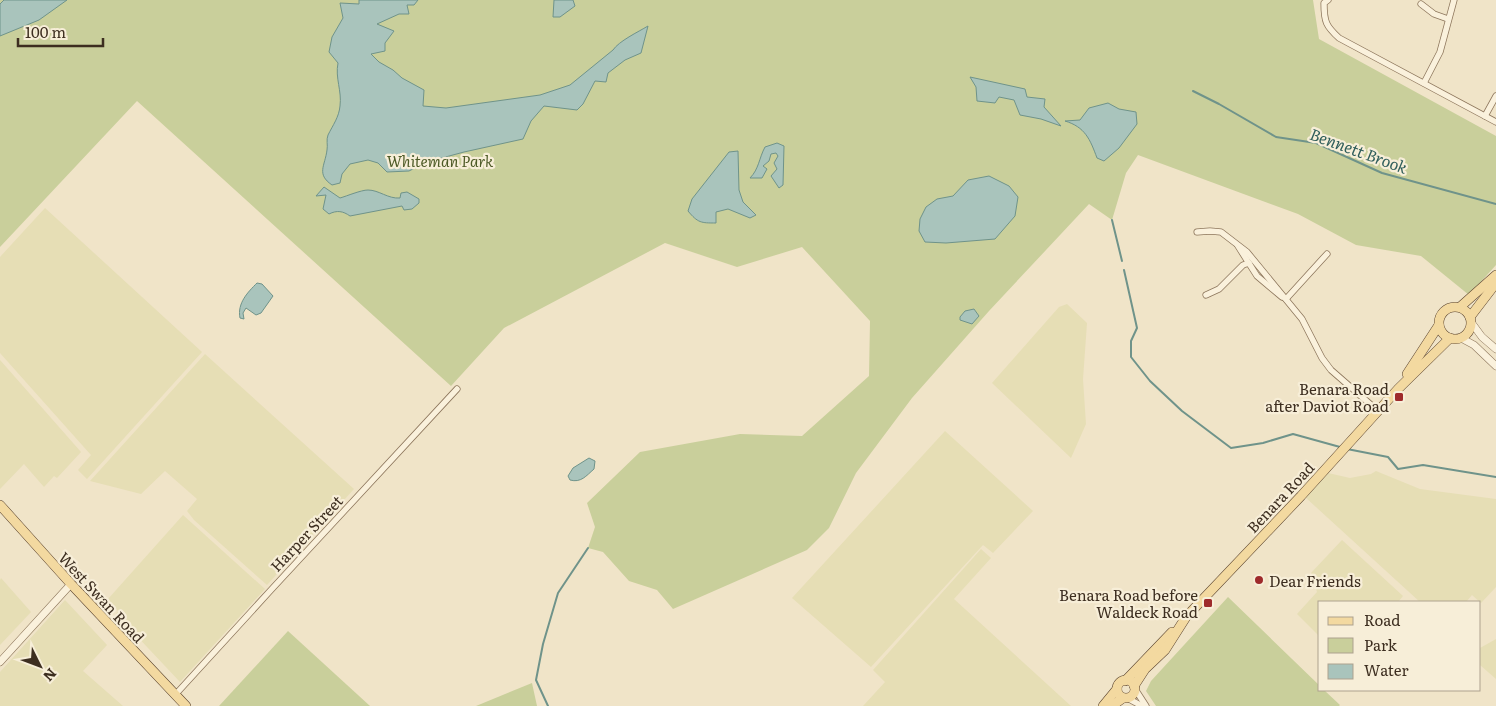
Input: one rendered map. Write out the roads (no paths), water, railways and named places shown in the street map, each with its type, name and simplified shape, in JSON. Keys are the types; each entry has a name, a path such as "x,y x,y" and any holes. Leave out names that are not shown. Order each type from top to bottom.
{"main road":[{"path":"1496,275 1460,307 1447,309 1440,317 1439,325 1443,333 1450,338 1461,338 1469,331 1471,319 1496,283"},
{"path":"1460,307 1468,313 1471,319"},
{"name":"Benara Road","path":"1398,389 1439,325"},
{"name":"Benara Road","path":"1124,680 1182,623 1398,389 1450,338"},
{"name":"West Swan Road","path":"0,505 71,584 186,706"},
{"name":"Benara Road","path":"1135,688 1145,669 1165,650 1182,623"},
{"path":"1103,706 1117,689 1118,684 1124,680 1131,682 1135,688 1132,696 1112,706"},
{"path":"1117,689 1118,695 1125,698"}],"street":[{"path":"1328,0 1324,3 1324,16 1327,27 1339,38 1496,122"},
{"path":"1424,83 1440,52 1454,0"},
{"path":"1420,4 1434,14 1448,19"},
{"path":"1485,116 1496,96"},
{"path":"1197,232 1210,230 1221,232 1248,252 1302,319 1322,358 1331,370 1378,411"},
{"path":"1237,244 1257,276 1286,299"},
{"path":"1286,299 1327,254"},
{"path":"1206,295 1219,289 1243,265 1255,261"},
{"path":"1471,319 1482,337 1496,349"},
{"path":"1461,338 1474,345 1496,366"},
{"name":"Harper Street","path":"175,695 457,389"},
{"path":"0,662 71,584"},
{"path":"1135,688 1144,706"},
{"path":"1125,698 1144,706"}],"water":[{"path":"4,0 67,0 39,20 0,36 0,4"},
{"path":"359,0 418,0 414,5 407,5 409,14 399,14 377,24 394,31 385,43 385,51 371,54 402,78 424,90 423,106 446,108 540,95 570,85 620,43 648,26 641,53 625,60 608,73 606,82 595,81 583,104 577,110 544,106 531,121 523,139 427,162 409,171 387,172 378,163 368,160 350,164 342,174 340,183 332,185 324,177 323,169 327,150 327,137 336,121 340,100 337,74 338,63 329,52 332,37 343,18 340,3 359,4"},
{"path":"554,0 573,0 575,6 560,17 553,17"},
{"path":"970,77 1025,89 1027,97 1045,99 1044,107 1061,126 1041,119 1020,115 1014,100 999,97 995,103 977,101 976,87"},
{"path":"1108,103 1119,109 1136,112 1137,124 1119,148 1104,161 1097,158 1092,145 1082,130 1065,121 1080,120 1089,108"},
{"path":"777,143 784,146 783,185 779,188 771,176 777,169 774,163 778,156 776,153 771,154 769,161 763,166 767,169 762,178 750,178 765,147"},
{"path":"738,151 739,190 743,202 756,215 750,218 728,209 716,212 716,223 697,220 688,211 692,199 729,152"},
{"path":"989,176 1009,186 1018,197 1015,216 995,239 946,243 925,242 919,231 920,219 926,207 937,199 953,196 968,180"},
{"path":"324,187 340,198 365,190 372,190 396,198 400,198 401,193 407,192 419,199 419,203 412,209 404,210 402,206 350,216 340,212 329,214 323,209 326,195 316,196"},
{"path":"257,283 262,284 273,296 261,313 256,315 246,308 243,313 244,319 240,318 240,307 247,294"},
{"path":"974,309 979,316 972,324 960,320 965,311"},
{"path":"589,458 595,461 594,469 580,480 570,480 568,476 573,468"}],"waterway":[{"name":"Bennett Brook","path":"1193,91 1276,137 1316,143 1382,173 1496,204"},
{"path":"1112,220 1122,261"},
{"path":"1124,270 1137,328 1131,341 1131,357 1150,381 1182,411 1231,448 1263,443 1293,434 1340,447"},
{"path":"1347,449 1388,457 1398,469 1423,465 1496,477"},
{"path":"548,706 536,680 543,644 558,593 588,548"}],"place":[{"name":"Benara Road after Daviot Road","path":"1399,397"},
{"name":"Dear Friends","path":"1259,580"},
{"name":"Benara Road before Waldeck Road","path":"1208,603"}],"park label":[{"name":"Whiteman Park","path":"440,160"}]}
